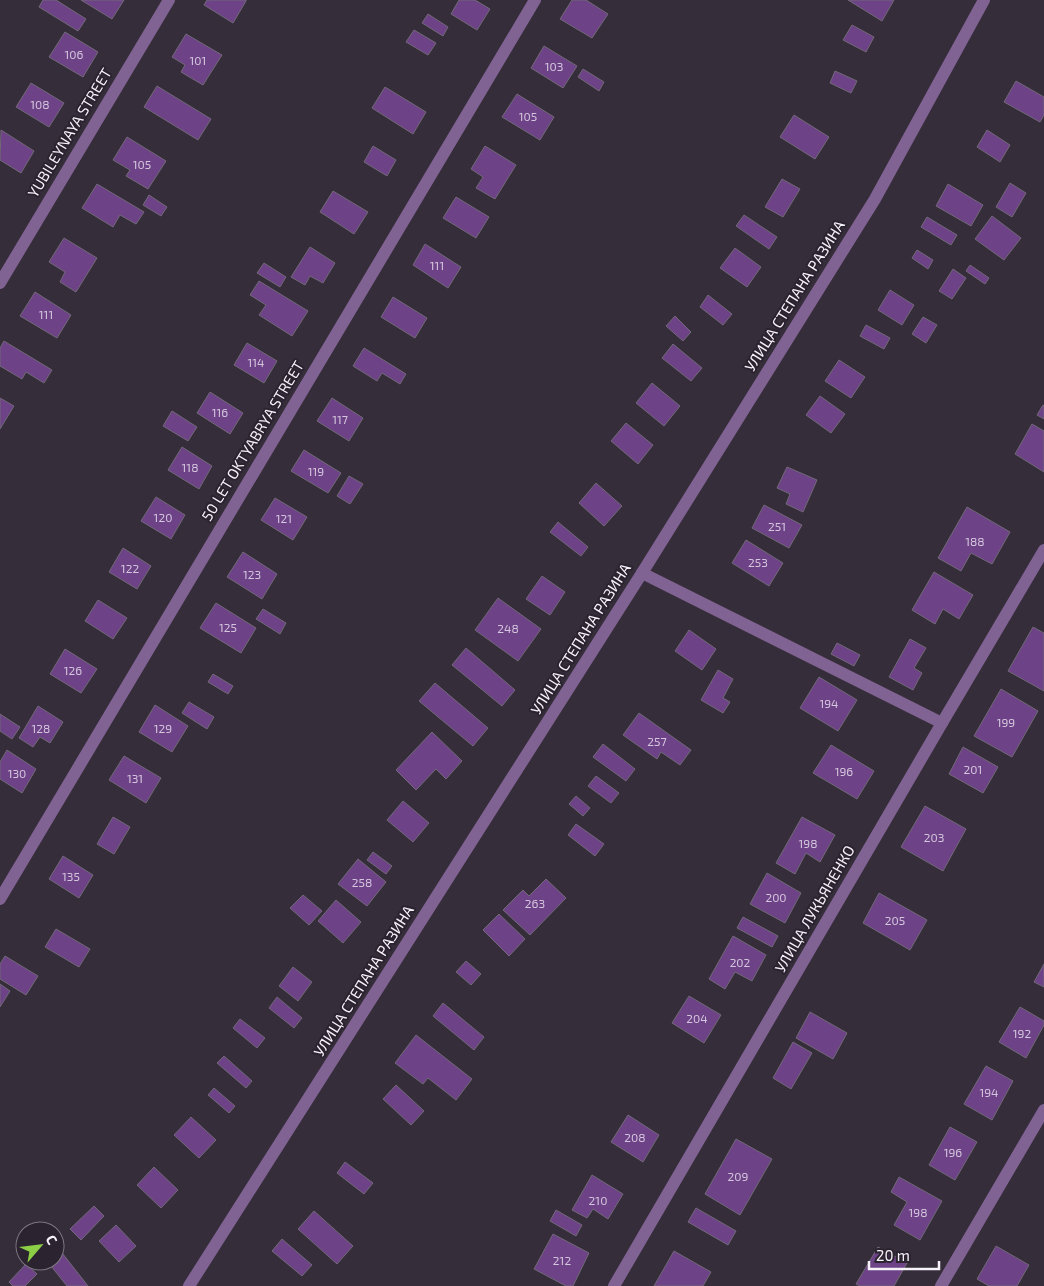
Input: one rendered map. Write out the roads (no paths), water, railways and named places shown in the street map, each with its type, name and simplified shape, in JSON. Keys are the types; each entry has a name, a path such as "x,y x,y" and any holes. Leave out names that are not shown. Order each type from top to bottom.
{"street":[{"name":"YUBILEYNAYA STREET","path":"0,283 169,0"},
{"name":"50 LET OKTYABRYA STREET","path":"0,900 535,0"},
{"name":"УЛИЦА СТЕПАНА РАЗИНА","path":"189,1286 642,573 875,199 984,0"},
{"name":"УЛИЦА ЛУКЬЯНЕНКО","path":"614,1286 1044,550"},
{"path":"642,573 942,723"},
{"path":"941,1286 1044,1110"}]}
